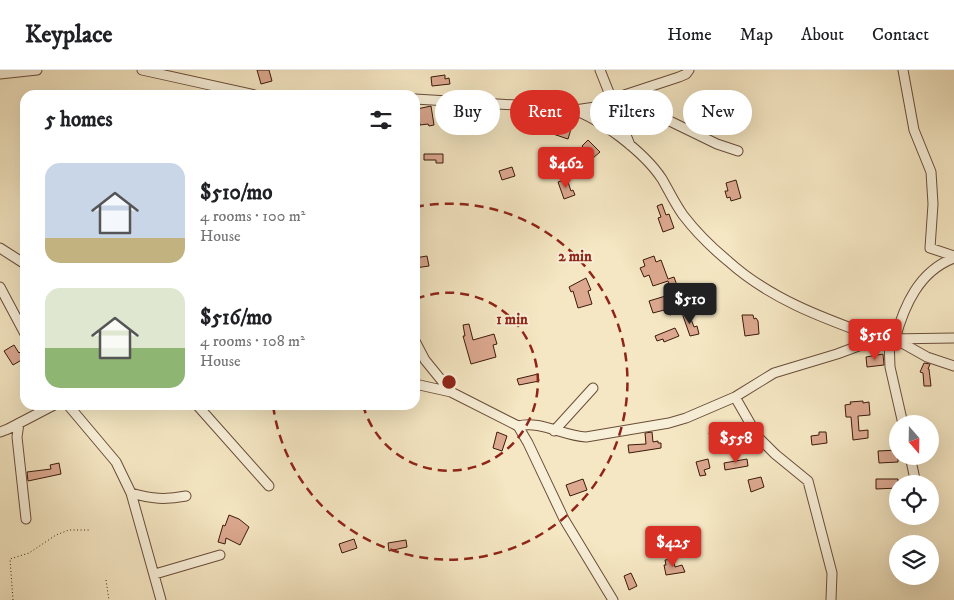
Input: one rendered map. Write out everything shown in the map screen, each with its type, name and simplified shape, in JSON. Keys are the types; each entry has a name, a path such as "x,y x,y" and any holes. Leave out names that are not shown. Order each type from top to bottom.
{"street":[{"path":"0,74 37,70"},
{"path":"145,70 231,90"},
{"path":"600,70 608,90"},
{"path":"648,90 679,78 689,70"},
{"path":"903,70 914,130 931,172 933,204 930,248 954,257"},
{"path":"420,99 510,106"},
{"path":"580,113 630,145 644,157 661,178 682,214 701,237 753,281 793,304 875,337 892,339 954,338"},
{"path":"673,123 709,140 738,151"},
{"path":"626,135 630,145"},
{"path":"0,248 20,261"},
{"path":"901,415 890,367 892,339 908,302 917,287 933,270 954,257"},
{"path":"0,287 4,302 20,326"},
{"path":"518,426 532,424 575,437 586,437 669,423 735,397 774,373 837,354 872,341 875,337"},
{"path":"892,339 927,357 954,366"},
{"path":"420,350 425,360 451,392"},
{"path":"420,385 451,392 518,426 564,519 613,600"},
{"path":"554,431 593,388"},
{"path":"735,397 758,437 774,454 808,481 832,573 831,600"},
{"path":"0,432 44,410"},
{"path":"72,410 116,462 131,493 155,574 160,600"},
{"path":"201,410 269,486"},
{"path":"19,423 17,437 26,519"},
{"path":"131,493 149,498 168,499 186,496"},
{"path":"155,574 220,555"}],"path":[{"path":"14,600 10,559 29,553 56,535 68,530 89,530"},
{"path":"106,580 109,600"}],"building":[{"path":"257,70 269,70 272,81 261,84"},
{"path":"445,75 445,79 449,78 450,84 432,86 431,77"},
{"path":"431,106 434,125 420,125 420,108"},
{"path":"556,135 569,135 568,139"},
{"path":"588,140 600,152 593,158 582,146"},
{"path":"424,154 443,154 443,163 436,163 436,160 424,160"},
{"path":"512,167 515,176 502,180 499,171"},
{"path":"567,179 571,191 573,190 575,195 564,199 558,182"},
{"path":"736,180 741,198 731,201 730,197 727,198 725,191 728,191 726,183"},
{"path":"662,204 666,215 669,214 674,228 663,232 658,218 661,217 657,206"},
{"path":"427,256 429,266 420,267 420,257"},
{"path":"654,256 656,262 661,260 668,279 674,277 679,291 683,290 684,293 696,292 696,294 673,301 676,313 670,315 668,309 653,313 649,301 672,294 668,281 653,286 649,275 644,277 640,268 645,266 643,260"},
{"path":"586,278 591,290 588,291 592,304 578,308 573,291 571,292 569,287"},
{"path":"688,311 694,327 697,326 699,334 690,336 682,313"},
{"path":"742,315 753,315 754,319 756,318 759,334 745,336"},
{"path":"469,324 473,340 494,334 497,344 493,345 496,357 471,364 463,336 465,336 463,325"},
{"path":"675,328 679,336 664,342 663,339 657,341 655,336"},
{"path":"14,345 20,352 20,361 13,365 4,351"},
{"path":"883,354 884,365 867,367 866,357"},
{"path":"924,363 930,364 928,369 931,386 924,386 923,373 920,372"},
{"path":"538,374 539,381 519,385 517,379"},
{"path":"863,401 863,403 869,402 870,415 858,416 859,431 868,430 868,438 853,440 851,417 846,417 845,405 851,404 850,402"},
{"path":"722,426 723,428 729,426 732,436 726,438 727,440 712,443 709,433"},
{"path":"497,432 507,436 502,451 493,448"},
{"path":"652,432 653,442 658,441 658,443 661,443 661,448 629,453 628,445 646,444 645,433"},
{"path":"819,432 826,432 827,443 812,445 811,436 819,435"},
{"path":"889,450 889,462 879,463 878,451"},
{"path":"708,459 710,468 704,470 706,475 700,476 696,462"},
{"path":"747,459 748,466 725,470 724,463"},
{"path":"59,463 61,474 28,481 27,472 51,469 50,465"},
{"path":"761,477 764,487 751,492 748,480"},
{"path":"583,479 587,490 570,496 566,485"},
{"path":"876,479 889,479 889,488 876,489"},
{"path":"229,515 239,519 249,527 240,545 226,538 225,544 218,542 223,525 225,526"},
{"path":"354,539 357,548 342,553 339,544"},
{"path":"406,540 407,547 389,551 388,543"},
{"path":"673,559 675,567 682,565 685,572 666,575 665,560"},
{"path":"631,573 637,586 629,590 624,576"}]}
